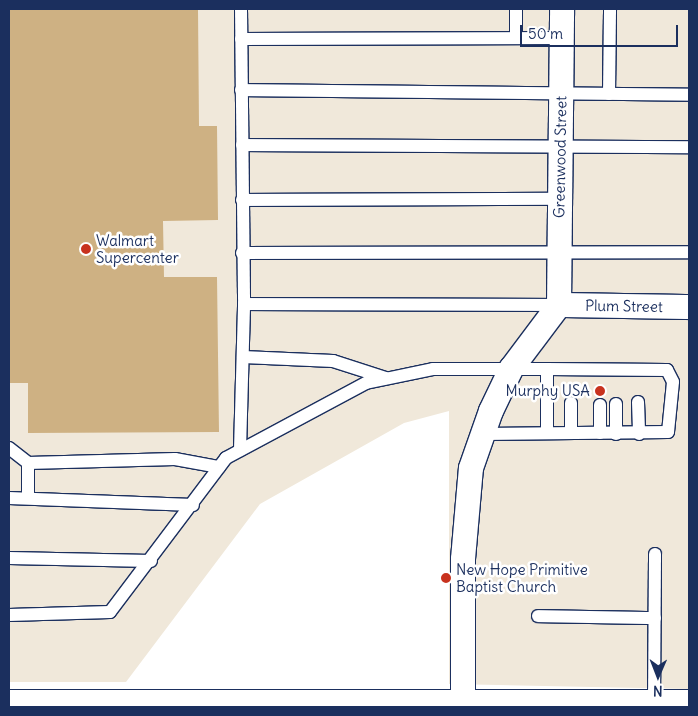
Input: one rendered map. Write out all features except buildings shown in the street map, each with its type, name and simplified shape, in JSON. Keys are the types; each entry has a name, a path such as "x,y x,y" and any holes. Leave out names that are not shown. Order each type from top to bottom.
{"street":[{"name":"Greenwood Street","path":"559,305 562,9"},
{"name":"Plum Street","path":"559,305 689,307"},
{"path":"463,701 462,559 471,468 483,434 511,370 559,305"},
{"path":"9,702 689,702"}],"lane":[{"path":"240,450 244,304 241,9"},
{"path":"516,9 516,38"},
{"path":"609,94 610,9"},
{"path":"241,39 561,38"},
{"path":"241,90 689,95"},
{"path":"242,145 689,146"},
{"path":"242,200 560,199"},
{"path":"242,253 689,252"},
{"path":"244,304 559,305"},
{"path":"243,357 333,361 388,378"},
{"path":"9,615 110,612 193,505 226,458 366,383 433,369 547,369 572,375 599,376 638,375 667,370 673,382 668,432 639,434 483,434"},
{"path":"547,369 547,433"},
{"path":"638,402 639,434"},
{"path":"571,403 571,433"},
{"path":"616,404 616,434"},
{"path":"600,405 600,433"},
{"path":"9,448 28,463 175,460 219,467"},
{"path":"28,463 28,498"},
{"path":"9,498 193,505"},
{"path":"654,702 655,554"},
{"path":"9,558 151,560"},
{"path":"538,616 655,618"}],"shaded area":[{"path":"9,9 689,9 689,689 449,684 449,411 404,423 260,504 126,682 9,682"}],"place":[{"name":"Walmart Supercenter","path":"86,249"},
{"name":"Murphy USA","path":"600,391"},
{"name":"New Hope Primitive Baptist Church","path":"446,578"}]}
